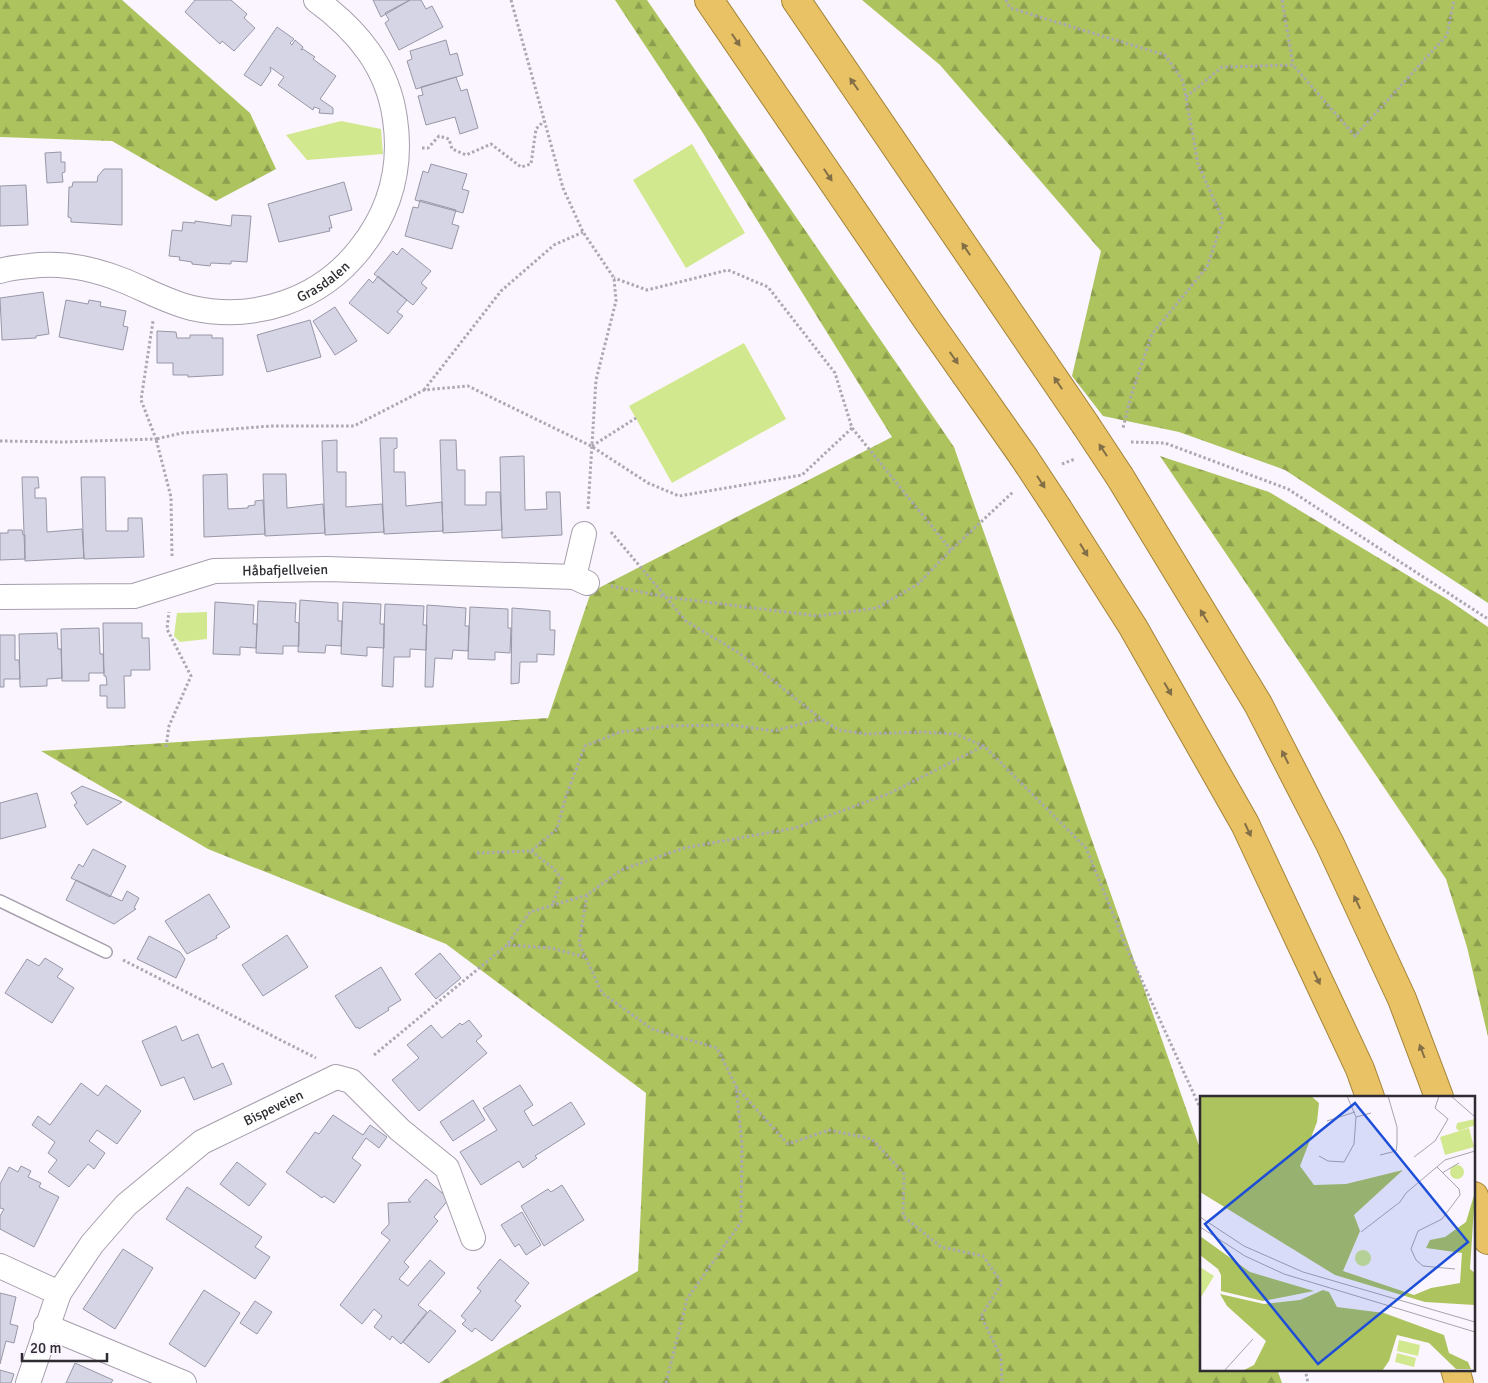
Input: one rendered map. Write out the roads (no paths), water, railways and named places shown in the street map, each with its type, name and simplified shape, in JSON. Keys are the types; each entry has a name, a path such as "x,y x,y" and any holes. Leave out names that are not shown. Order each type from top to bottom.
{"highway":[{"path":"709,0 926,318 1023,456 1133,626 1245,824 1360,1069 1370,1096"},
{"path":"796,0 1120,477 1258,704 1330,844 1402,999 1439,1096"},
{"path":"1476,1202 1488,1240"},
{"path":"1455,1370 1459,1383"}],"street":[{"name":"Grasdalen","path":"0,272 41,265 75,266 120,279 156,296 191,308 246,312 278,306 304,296 329,280 354,257 372,234 384,210 394,180 399,146 393,102 382,73 360,38 326,3"},
{"name":"Håbafjellveien","path":"0,597 134,596 214,571 327,569 581,580 584,534"},
{"name":"Bispeveien","path":"28,1383 46,1326 59,1293 92,1244 126,1206 202,1142 336,1077 351,1081 400,1130 446,1168 472,1238"},
{"path":"0,1266 59,1293"},
{"path":"46,1326 184,1383"}],"lane":[{"path":"0,901 106,952"}]}
